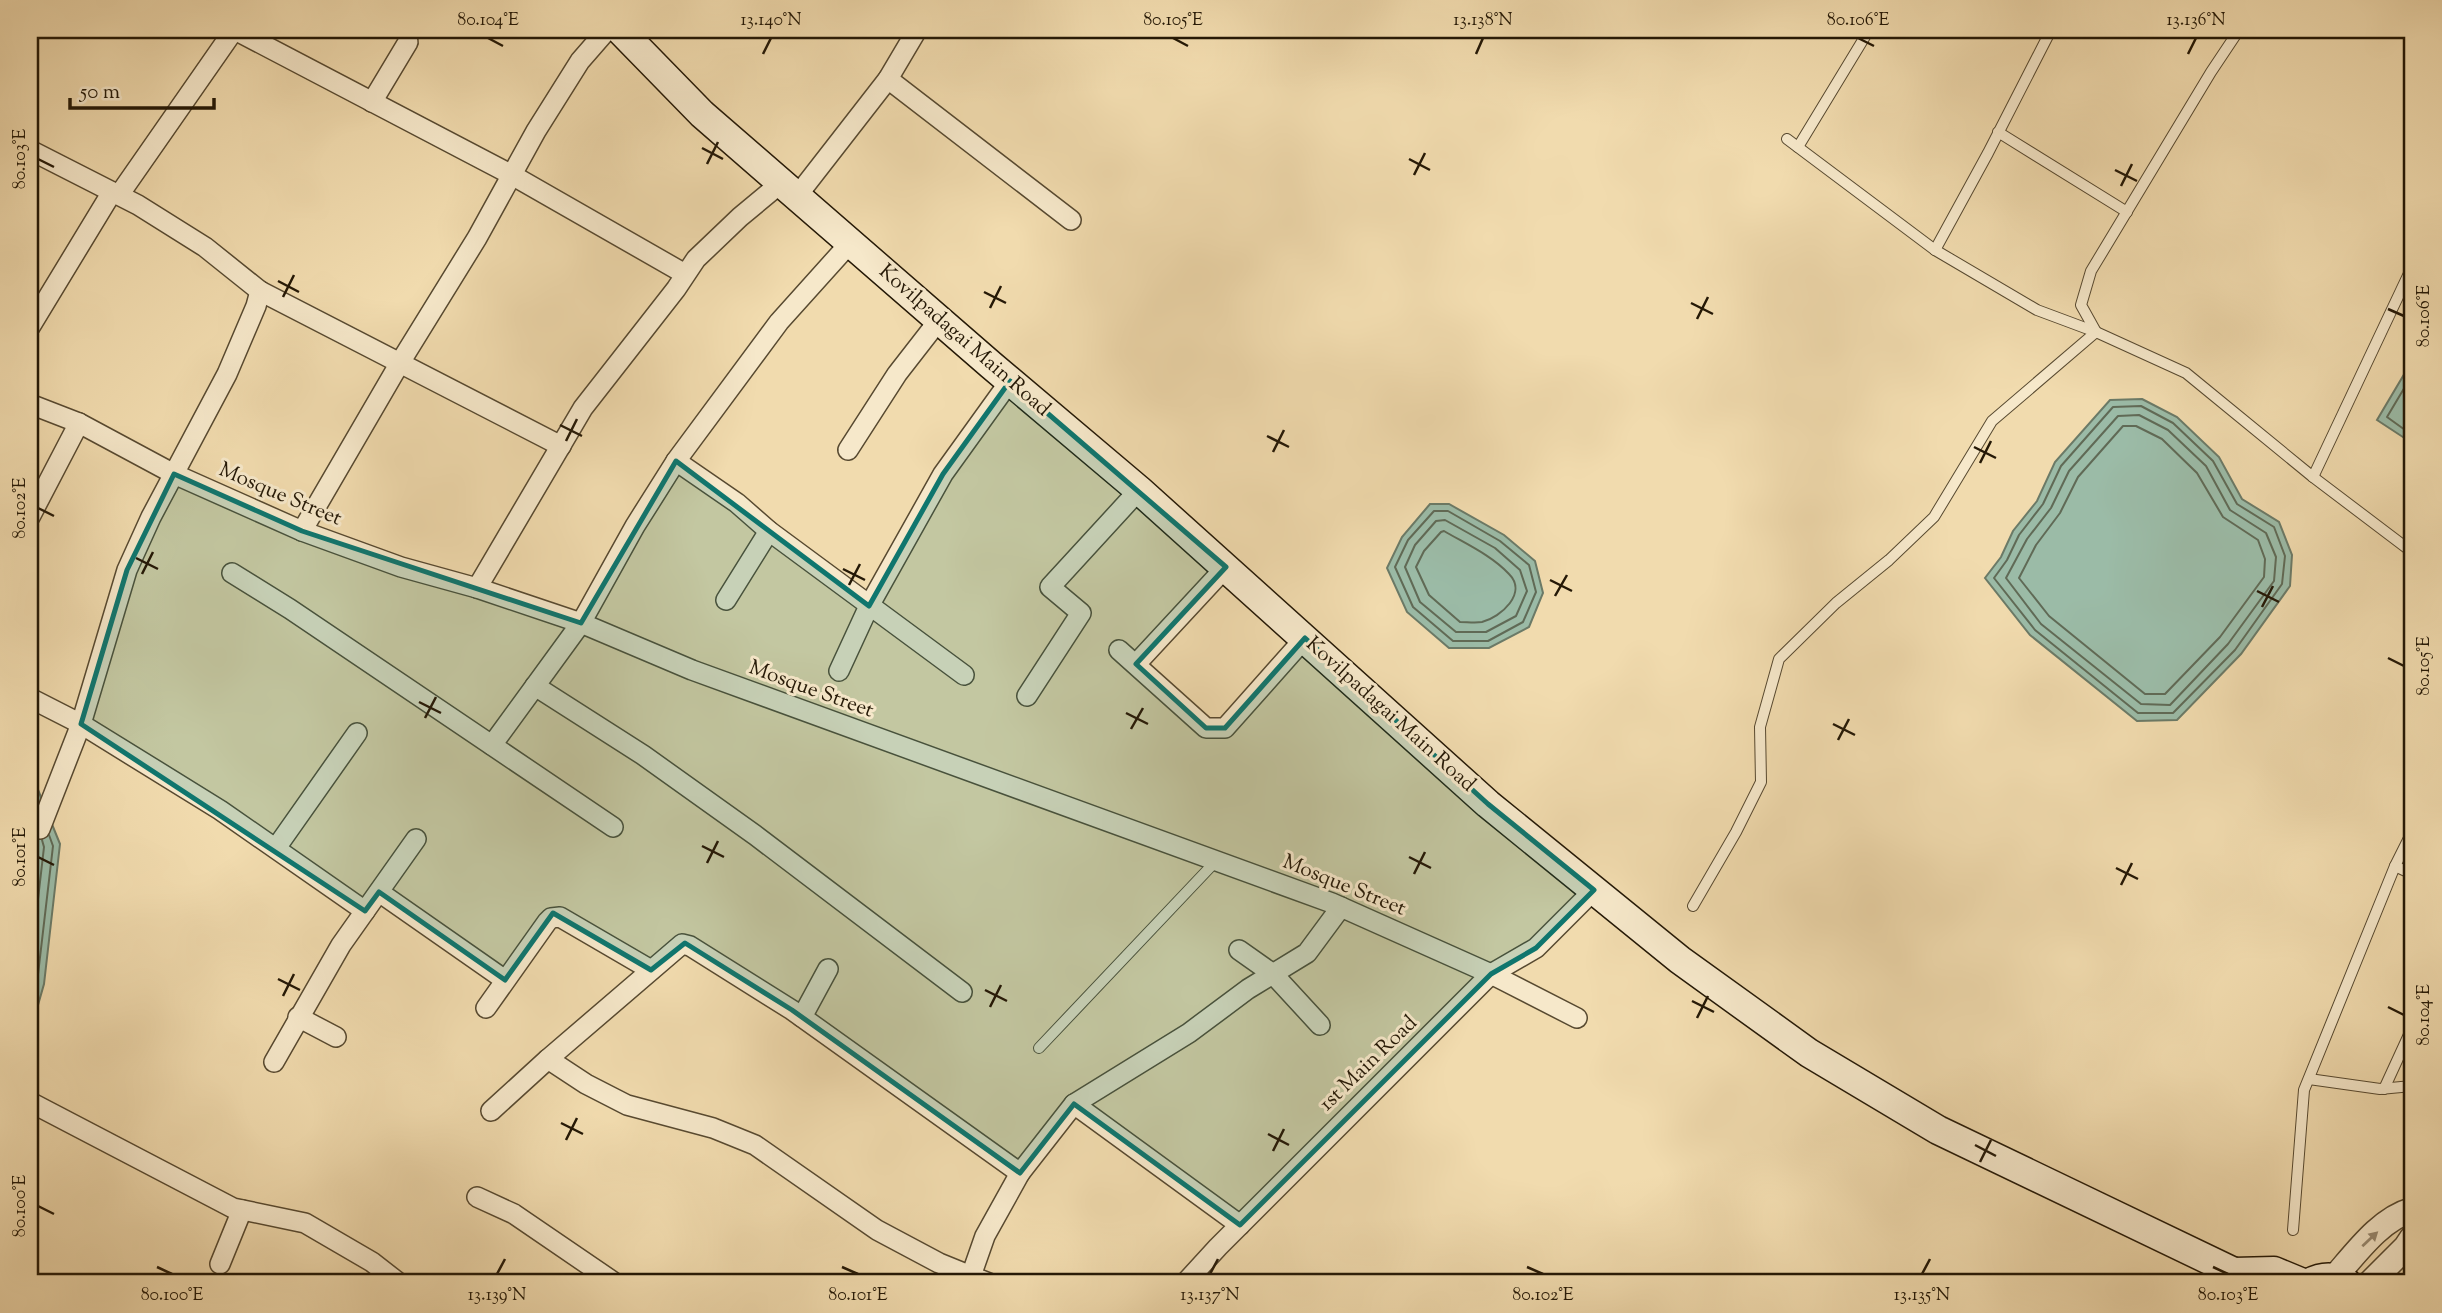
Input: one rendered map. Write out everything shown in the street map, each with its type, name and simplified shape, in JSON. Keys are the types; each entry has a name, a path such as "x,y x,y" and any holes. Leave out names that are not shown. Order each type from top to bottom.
{"main road":[{"name":"Kovilpadagai Main Road","path":"620,30 702,114 1139,490 1488,804 1680,960 1809,1053 1938,1130 2238,1278"},
{"path":"2238,1278 2274,1271 2303,1283"}],"street":[{"path":"30,327 71,257 234,30 512,175 685,274"},
{"path":"302,531 580,61 607,30"},
{"path":"477,588 583,408 696,258 731,225 789,190 888,79 917,30"},
{"path":"372,102 408,42"},
{"path":"888,79 1070,220"},
{"path":"30,150 116,194 205,247 260,291 401,361 561,446"},
{"path":"492,746 581,623 635,526 676,461 779,321 850,243"},
{"path":"40,829 81,724 127,570 226,374 260,291"},
{"path":"848,450 897,374 939,320"},
{"path":"839,671 869,606 943,474 1010,381"},
{"name":"Mosque Street","path":"30,404 79,423 174,474 302,531 401,566 581,623 692,670 1342,907 1491,974 1577,1018"},
{"path":"30,517 79,423"},
{"path":"676,461 737,503 869,606 964,675"},
{"path":"1027,696 1081,613 1050,587 1139,490"},
{"path":"726,600 769,530"},
{"path":"1136,664 1226,567"},
{"path":"232,573 290,609 613,827"},
{"path":"1119,650 1206,728 1214,730 1226,728 1305,638"},
{"path":"535,686 643,755 744,827 962,992"},
{"path":"30,698 81,724 220,810 365,911"},
{"path":"276,848 357,733"},
{"path":"274,1062 341,945 416,839"},
{"name":"1st Main Road","path":"1185,1283 1491,974 1536,948 1594,890"},
{"path":"379,892 505,980"},
{"path":"548,1059 586,1084 627,1105 713,1128 755,1145 877,1230 939,1263 980,1279 985,1236 1020,1173 1074,1104 1189,1033 1248,989 1307,953 1342,907"},
{"path":"486,1008 547,922 556,917 652,970"},
{"path":"491,1111 682,944 690,946 802,1017 1020,1173"},
{"path":"1240,950 1273,974 1321,1025"},
{"path":"802,1017 828,970"},
{"path":"298,1017 336,1037"},
{"path":"30,1102 233,1208 305,1223 372,1262 399,1283"},
{"path":"1074,1104 1240,1225"},
{"path":"477,1197 514,1214 615,1283"},
{"path":"2330,1282 2361,1247 2397,1214 2412,1209"},
{"path":"220,1264 242,1210"},
{"path":"2370,1283 2412,1238"}],"lane":[{"path":"1798,147 1869,30"},
{"path":"1935,250 2050,30"},
{"path":"2096,332 2081,305 2091,271 2239,30"},
{"path":"1998,132 2127,212"},
{"path":"1787,139 1935,250 2037,310 2096,332 2186,373 2313,477 2412,552"},
{"path":"2313,477 2412,267"},
{"path":"1693,906 1736,832 1761,782 1760,727 1779,659 1836,603 1889,560 1934,517 1992,421 2096,332"},
{"path":"2293,1230 2304,1090 2395,866 2412,832"},
{"path":"1039,1048 1216,861"},
{"path":"2395,866 2412,874"},
{"path":"2384,1089 2412,1028"},
{"path":"2309,1079 2384,1089 2412,1086"}],"highlighted area":[{"path":"1010,381 1226,567 1136,664 1206,728 1225,728 1305,638 1488,804 1594,890 1536,948 1491,974 1240,1225 1074,1104 1020,1173 792,1010 685,943 651,970 553,913 505,980 379,892 365,911 81,724 127,570 174,474 302,531 581,623 676,461 869,606 943,474"}],"water":[{"path":"2412,361 2412,443 2377,420"},
{"path":"2142,399 2177,417 2219,457 2242,499 2279,522 2292,555 2290,586 2241,654 2177,720 2137,721 2030,635 1985,578 2001,557 2013,531 2037,501 2055,462 2110,400"},
{"path":"1430,504 1449,504 1504,535 1535,561 1543,593 1529,627 1489,648 1449,648 1407,612 1387,568 1402,537"},
{"path":"30,770 60,844 44,984 30,1033"}]}
